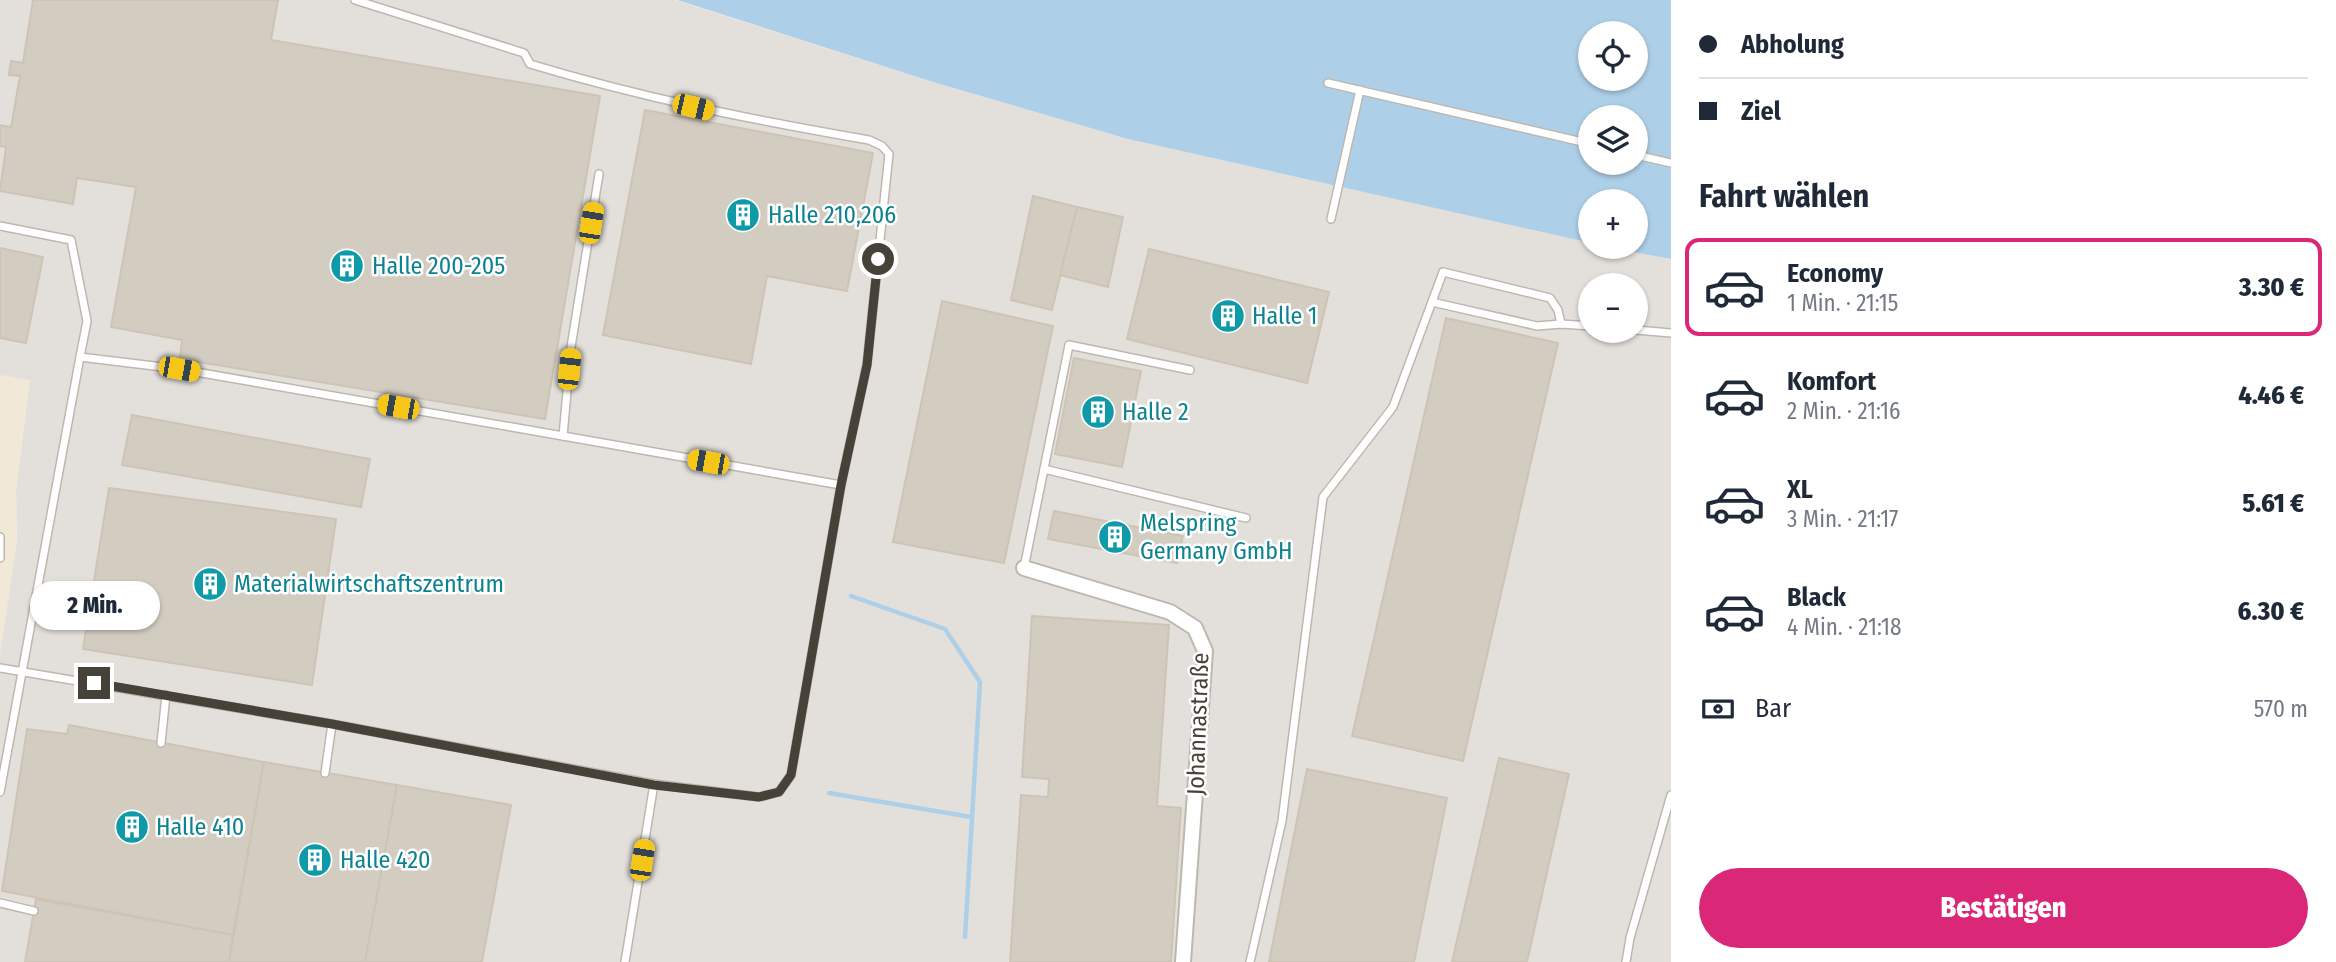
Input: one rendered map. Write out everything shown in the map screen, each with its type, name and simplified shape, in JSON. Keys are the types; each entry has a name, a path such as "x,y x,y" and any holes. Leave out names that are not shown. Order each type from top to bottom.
{"street":[{"name":"Johannastraße","path":"1024,568 1170,612 1195,628 1205,651 1183,962"}],"lane":[{"path":"0,668 332,724 654,785 759,797 779,792 791,775 841,485 867,365 889,154 882,146 869,140 746,119 611,88 530,64 524,53 355,0"},
{"path":"1328,83 1578,141"},
{"path":"1331,219 1360,90"},
{"path":"1648,158 1671,163"},
{"path":"562,436 572,347 599,174"},
{"path":"0,226 71,240 87,321 0,792"},
{"path":"1250,962 1282,821 1323,497 1393,407 1443,272 1550,298 1559,310 1561,324"},
{"path":"1432,302 1537,326 1578,325"},
{"path":"1648,331 1671,333"},
{"path":"1024,568 1069,345 1190,370"},
{"path":"80,357 179,369 841,485"},
{"path":"1044,468 1246,518"},
{"path":"0,537 0,558"},
{"path":"161,743 166,695"},
{"path":"326,772 332,724"},
{"path":"625,962 654,785"},
{"path":"1626,962 1630,938 1671,795"},
{"path":"0,904 34,911"}],"shaded area":[{"path":"0,0 675,0 933,82 1128,139 1578,240 1578,259 1648,259 1648,255 1671,259 1671,962 0,962 0,653 17,541 16,490 30,380 0,375"},
{"path":"0,375 30,379 16,490 17,541 0,653"}],"water":[{"path":"677,0 1671,0 1671,259 1648,255 1648,189 1578,189 1578,240 1128,139 933,82"}],"building":[{"name":"Halle 200-205","path":"33,0 278,0 271,40 600,96 545,419 180,359 182,340 111,327 136,187 77,178 73,204 0,191 6,147 0,146 0,125 11,127 20,76 9,75 11,61 23,63"},
{"name":"Halle 210,206","path":"645,110 873,153 847,291 767,276 751,364 603,335"},
{"path":"1033,196 1077,207 1052,310 1011,300"},
{"path":"1077,207 1123,217 1108,287 1060,275"},
{"path":"0,248 43,257 26,343 0,338"},
{"name":"Halle 1","path":"1149,249 1329,292 1307,383 1127,339"},
{"path":"942,301 1053,326 1004,563 893,542"},
{"path":"1446,318 1558,343 1463,761 1352,736"},
{"name":"Halle 2","path":"1074,358 1141,371 1122,467 1055,454"},
{"path":"132,415 370,459 361,507 122,465"},
{"name":"Materialwirtschaftszentrum","path":"109,488 336,519 312,685 83,649"},
{"name":"Melspring Germany GmbH","path":"1054,511 1183,536 1177,563 1048,539"},
{"path":"1032,616 1169,625 1157,806 1181,808 1171,962 1010,962 1021,795 1048,797 1049,779 1022,777"},
{"name":"Halle 410","path":"69,725 264,762 233,935 2,891 27,729 67,734"},
{"path":"1499,758 1569,774 1527,962 1452,962"},
{"name":"Halle 420","path":"264,762 397,785 365,962 229,962"},
{"path":"1307,769 1447,798 1414,962 1269,962"},
{"path":"397,785 511,805 482,962 365,962"},
{"path":"36,899 233,935 229,962 25,962"}],"waterway":[{"path":"851,596 945,629 980,682 965,937"},
{"path":"829,793 971,817"}],"place":[{"name":"Halle 210,206","path":"743,215"},
{"name":"Halle 200-205","path":"347,266"},
{"name":"Halle 1","path":"1228,316"},
{"name":"Halle 2","path":"1098,412"},
{"name":"Melspring Germany GmbH","path":"1115,537"},
{"name":"Materialwirtschaftszentrum","path":"210,584"},
{"name":"Halle 410","path":"132,827"},
{"name":"Halle 420","path":"315,860"}],"route":[{"path":"94,683 332,724 654,785 759,797 779,792 791,775 841,485 867,365 878,259"}]}
